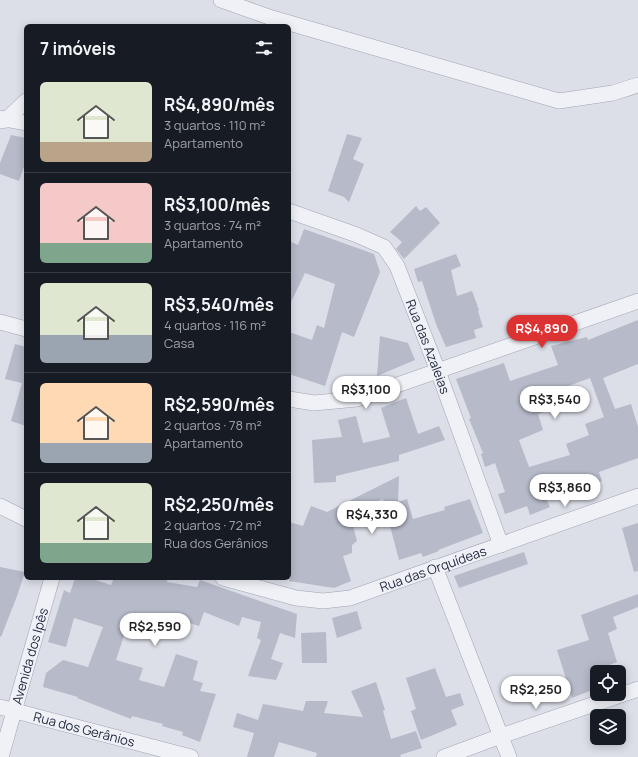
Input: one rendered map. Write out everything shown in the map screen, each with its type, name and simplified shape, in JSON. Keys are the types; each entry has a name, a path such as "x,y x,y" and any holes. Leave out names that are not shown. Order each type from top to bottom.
{"street":[{"path":"221,0 267,22"},
{"path":"291,28 559,101 613,92 638,85"},
{"path":"2,120 24,103"},
{"path":"2,120 24,123"},
{"name":"Rua das Azaleias","path":"291,212 357,235 384,247 397,266 438,371 501,545"},
{"path":"291,399 314,403 357,398 638,301"},
{"path":"0,322 24,328"},
{"name":"Rua das Orquídeas","path":"230,580 296,598 323,601 350,598 638,496"},
{"path":"0,506 24,518"},
{"path":"435,568 509,757"},
{"name":"Avenida dos Ipês","path":"1,757 7,709 51,580"},
{"path":"444,757 638,689"},
{"name":"Rua dos Gerânios","path":"7,709 191,757"}],"building":[{"path":"347,134 362,138 353,159 364,164 349,202 344,197 328,191"},
{"path":"11,135 24,138 24,167 19,181 0,174 0,163"},
{"path":"416,206 420,211 426,207 440,223 404,259 396,249 402,242 390,232"},
{"path":"304,229 374,254 380,272 354,337 342,332 325,386 291,375 291,333 312,340 317,325 324,328 335,284 305,273 291,302 291,242 298,245"},
{"path":"456,254 461,266 451,270 457,296 472,291 483,327 474,330 476,338 446,347 436,324 422,281 418,282 414,269"},
{"path":"638,320 638,364 603,378 615,409 631,404 638,427 638,458 599,472 602,481 582,488 581,485 546,498 550,507 530,515 527,506 505,514 498,494 505,492 495,463 485,467 481,454 483,453 469,419 471,418 456,379 504,363 510,381 558,365 551,346 587,337 588,340","holes":["590,378 604,417 585,424 589,435 566,444 570,455 529,467 519,440 543,430 538,414 560,406 555,391"]},
{"path":"380,336 408,343 415,360 377,376"},
{"path":"15,344 24,346 24,425 11,421 22,383 5,379"},
{"path":"406,398 418,434 439,426 445,440 399,455 399,461 336,476 336,482 314,483 312,440 342,437 338,420 356,416 363,443 390,437 381,408"},
{"path":"399,476 398,502 407,499 413,519 445,510 444,507 470,499 483,533 423,557 421,553 399,560 383,499 349,511 357,541 352,545 352,553 343,556 351,581 334,588 289,581 291,580 291,523 303,526 311,506 327,512"},
{"path":"638,523 638,571 634,572 622,528"},
{"path":"524,552 528,564 459,588 454,576"},
{"path":"0,567 24,572 24,575 1,637"},
{"path":"74,580 95,580 111,585 113,580 168,580 167,582 197,587 200,580 297,614 295,638 280,633 271,659 283,663 276,680 248,676 261,640 257,638 261,622 242,617 239,626 204,612 199,626 180,620 179,624 154,614 150,625 130,617 116,660 143,668 139,680 164,687 176,654 198,661 193,680 203,683 200,691 216,694 200,742 182,735 183,732 162,726 163,724 132,716 131,719 77,698 78,697 43,687 46,673 63,660 88,667 103,627 74,618 66,647 48,642 64,590 70,593"},
{"path":"638,594 638,607 613,617 617,629 608,633 617,662 609,665 590,665 590,691 572,698 557,650 589,640 581,615"},
{"path":"357,611 362,629 337,638 332,618"},
{"path":"326,632 327,663 302,663 301,633"},
{"path":"435,668 446,697 460,693 464,705 451,710 457,725 421,740 411,711 416,709 406,678"},
{"path":"376,682 385,710 383,711 391,739 416,731 422,748 400,755 401,757 316,757 317,753 279,742 274,757 247,757 254,733 233,727 237,713 258,720 263,704 303,711 306,701 328,701 324,713 363,717 351,691"}]}
